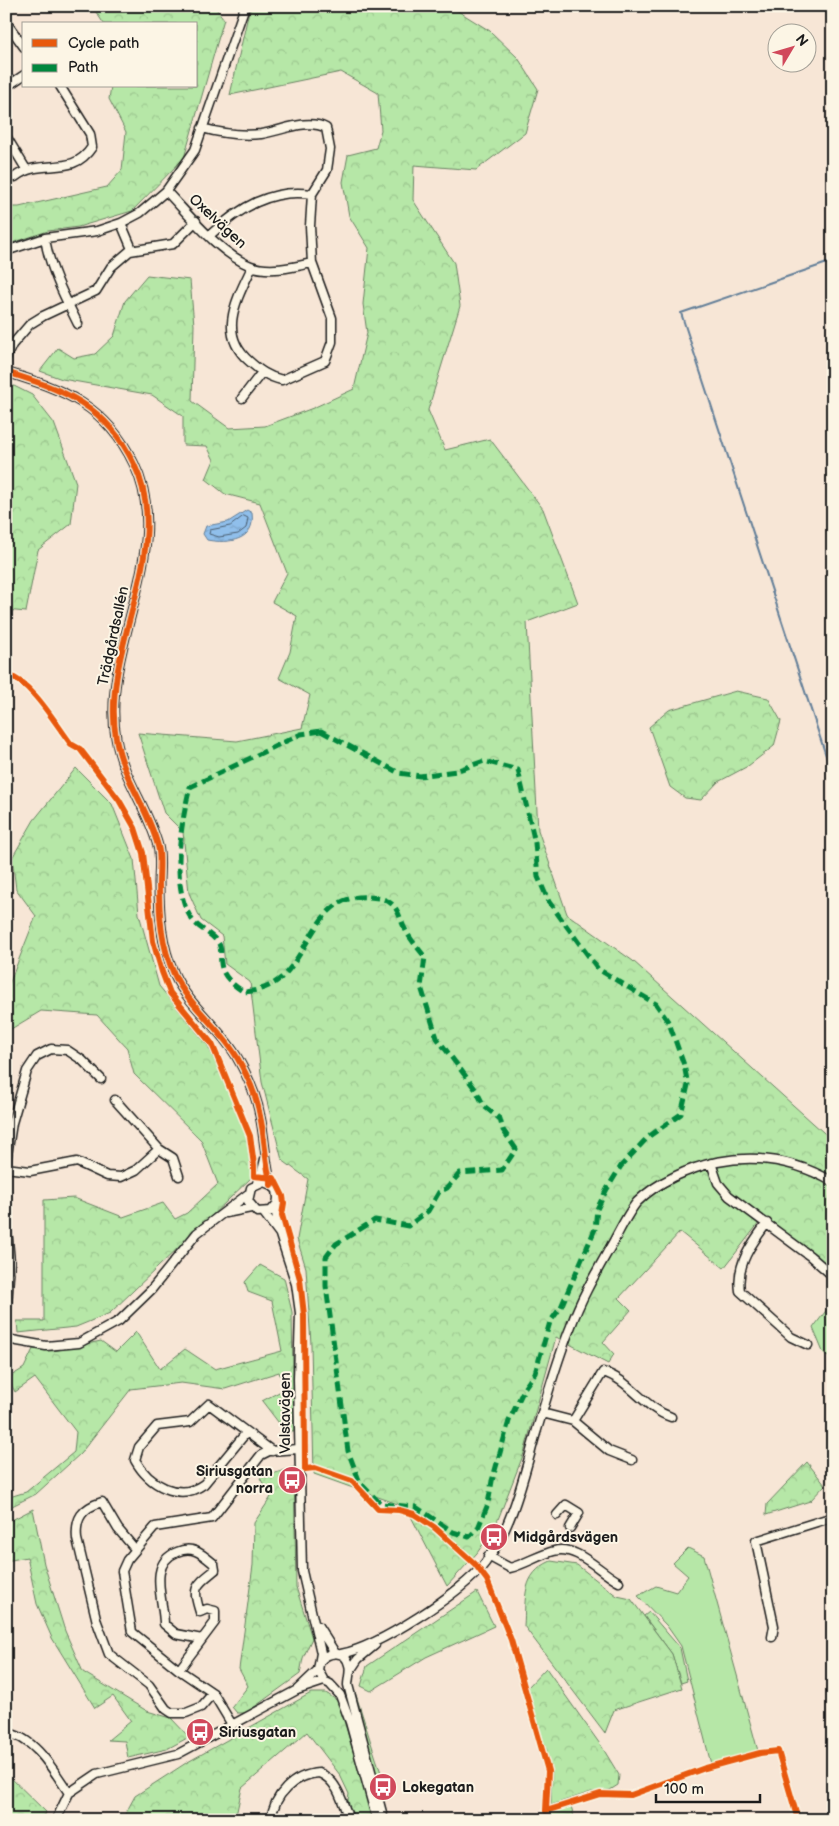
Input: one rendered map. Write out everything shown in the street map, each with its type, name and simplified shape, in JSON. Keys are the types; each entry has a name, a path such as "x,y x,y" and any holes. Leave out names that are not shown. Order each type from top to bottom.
{"main road":[{"path":"826,6 833,8"}],"street":[{"path":"6,251 45,238 97,231 121,223 140,213 166,191 195,150 245,6"},
{"path":"6,22 22,44"},
{"path":"6,87 22,76"},
{"path":"15,177 26,169 75,164 84,159 92,147 90,134 61,88"},
{"path":"202,128 226,135 261,134 317,123 326,128 330,149 327,170 312,194 310,226 312,263 332,318 332,342 324,361 282,380 262,372 243,356 233,342 231,327 234,311 252,267"},
{"path":"6,136 26,169"},
{"name":"Oxelvägen","path":"166,191 232,256 252,267 283,269 312,263"},
{"path":"210,235 228,218 248,205 273,195 295,192 312,194"},
{"path":"6,358 12,345 30,324 96,291 111,267 130,251 174,244 196,222"},
{"path":"121,223 132,249 130,251"},
{"path":"45,238 46,248 78,324"},
{"name":"Trädgårdsallén","path":"6,372 56,388 95,412 116,435 128,453 144,490 146,541 114,697 116,739 123,769 159,848 159,913 164,945 174,974 194,1005 224,1038 239,1060 260,1113 271,1185"},
{"path":"242,398 262,372"},
{"path":"6,1162 12,1123 27,1071 36,1056 51,1049 67,1050 82,1060 101,1079"},
{"path":"115,1100 159,1149 173,1158 179,1176"},
{"path":"6,1168 30,1171 77,1162 107,1176 121,1177 136,1170 159,1149"},
{"name":"Trädgårdsallén","path":"257,1183 261,1176 266,1152"},
{"path":"56,1820 69,1793 97,1774 165,1758 190,1749 231,1723 297,1690 327,1682 337,1684 349,1674 358,1660 382,1638 466,1581 488,1556 518,1499 542,1413 571,1325 593,1279 637,1202 680,1174 733,1159 780,1161 801,1167 833,1182"},
{"path":"711,1164 718,1183 729,1196 767,1223 833,1276"},
{"path":"6,1339 46,1346 79,1343 104,1330 119,1321 136,1305 198,1233 248,1194 257,1183 264,1182 271,1185"},
{"name":"Valstavägen","path":"271,1185 276,1190 278,1198 276,1205 280,1235 294,1277 300,1313 299,1449 302,1571 321,1653 318,1670"},
{"path":"248,1194 251,1208"},
{"path":"222,1214 251,1208 264,1213 271,1211 276,1205"},
{"name":"Valstavägen","path":"264,1213 280,1235"},
{"path":"6,1218 8,1262 7,1315"},
{"path":"767,1223 752,1243 742,1263 739,1272 740,1291 791,1337 808,1344"},
{"path":"573,1421 602,1372 615,1376 658,1412 671,1417"},
{"path":"246,1433 204,1484 195,1490 172,1492 156,1484 141,1471 135,1460 138,1447 157,1426 190,1422 209,1404 272,1451"},
{"path":"542,1413 573,1421 609,1451 632,1460"},
{"path":"231,1723 214,1693 179,1670 137,1638 130,1626 122,1570 135,1549 155,1526 212,1518 254,1461 261,1455 272,1451 299,1449"},
{"path":"135,1549 118,1529 102,1502 88,1506 80,1515 76,1526 77,1539 97,1622 109,1654 149,1685 166,1709 172,1714 186,1714 201,1707 214,1693"},
{"path":"557,1515 566,1505 579,1513 570,1528"},
{"path":"772,1637 774,1626 756,1541 833,1517"},
{"path":"179,1670 215,1622 216,1611 207,1609 200,1612 194,1594 197,1584 215,1570 214,1564 198,1550 183,1549 170,1554 160,1566 159,1576 164,1624 176,1634 202,1639"},
{"path":"488,1556 510,1568 552,1551 567,1550 578,1554 604,1575 619,1582"},
{"name":"Valstavägen","path":"315,1622 338,1653 349,1664 348,1686 384,1820"},
{"path":"320,1661 328,1654 338,1653 382,1638"},
{"path":"297,1690 318,1670 340,1695 350,1722 377,1820"},
{"path":"6,1733 27,1742 46,1762 69,1793"},
{"path":"272,1820 273,1807 282,1792 303,1778 319,1773 330,1780 339,1795 349,1820"}],"green space":[{"path":"92,6 214,6 224,19 184,158 132,211 78,227 48,231 6,245 6,207 19,207 107,187 122,170 126,132 109,99 111,88 198,88 198,22 103,22"},
{"path":"257,6 450,6 490,31 518,58 538,89 525,133 476,170 414,165 413,200 454,263 460,306 428,410 445,450 490,439 543,509 578,603 527,622 538,830 567,914 633,961 833,1141 833,1271 759,1223 724,1268 680,1232 619,1298 631,1310 603,1342 614,1354 608,1364 556,1337 524,1453 495,1527 477,1553 447,1586 406,1507 314,1474 311,1344 306,1268 297,1239 308,1179 282,1160 262,1082 250,982 225,964 222,936 201,920 189,893 183,832 164,813 138,733 237,741 302,728 310,695 279,678 290,652 297,616 272,602 287,573 260,503 225,494 206,479 214,460 207,446 183,445 183,416 152,395 62,379 40,371 58,348 74,358 95,354 114,336 125,301 147,275 190,280 194,325 192,401 229,428 265,426 313,408 354,389 367,333 363,304 369,248 349,216 343,182 348,155 376,148 381,130 378,93 341,72 230,95 249,11"},
{"path":"6,382 32,395 54,423 76,483 71,524 38,550 26,612 6,610"},
{"path":"736,691 768,698 781,721 774,746 748,766 718,782 701,800 685,798 670,787 649,727 669,710"},
{"path":"76,768 112,804 134,859 139,914 159,986 208,1046 247,1137 252,1177 110,1313 76,1327 18,1333 17,1321 44,1321 44,1200 74,1198 123,1217 163,1203 175,1219 187,1213 218,1184 201,1140 134,1074 127,1048 97,1015 41,1011 6,1032 6,992 36,916 16,889 12,858 34,820"},
{"path":"260,1265 284,1278 292,1312 294,1432 285,1431 262,1401 285,1389 279,1372 225,1389 181,1383 131,1389 80,1454 36,1494 6,1509 6,1498 26,1492 74,1452 76,1432 35,1378 15,1392 8,1378 24,1368 33,1349 53,1351 101,1341 116,1352 136,1332 160,1369 185,1349 215,1369 282,1351 272,1301 248,1292 245,1282"},
{"path":"828,1308 833,1327 833,1361 823,1352 813,1328"},
{"path":"807,1462 825,1485 810,1501 766,1515 767,1504"},
{"path":"294,1467 296,1587 312,1638 303,1658 300,1674 246,1713 237,1713 232,1707 248,1686 239,1669 253,1565 254,1523 271,1497 260,1478"},
{"path":"33,1509 44,1564 65,1631 83,1672 147,1711 171,1718 189,1737 167,1749 128,1758 125,1741 108,1740 131,1721 113,1696 95,1708 52,1638 37,1604 27,1557 6,1561 6,1523"},
{"path":"688,1548 704,1556 758,1751 711,1764 681,1646 667,1626 638,1596 656,1586 676,1592 688,1576 673,1563"},
{"path":"551,1561 577,1565 617,1596 631,1599 672,1654 682,1688 614,1710 605,1733 524,1626 527,1588 530,1580 541,1566"},
{"path":"477,1592 494,1626 426,1657 371,1691 361,1686 367,1666"},
{"path":"649,1612 680,1648 687,1681 681,1683 672,1654 644,1616"},
{"path":"546,1668 602,1747 619,1775 618,1785 610,1790 591,1792 551,1805 552,1771 527,1688"},
{"path":"351,1691 355,1692 384,1781 380,1782 375,1772"},
{"path":"311,1693 326,1693 338,1701 374,1820 353,1820 348,1800 349,1794 340,1775 307,1732 242,1788 235,1820 122,1820 135,1796 186,1763"},
{"path":"6,1773 46,1812 43,1820 6,1820"},
{"path":"571,1806 575,1820 552,1820 550,1813"}],"water":[{"path":"247,510 252,513 252,522 250,530 245,535 232,541 215,541 207,540 203,534 206,526 228,522"}],"waterway":[{"path":"833,261 681,313 833,777"}],"marked path":[{"path":"321,731 399,773 420,776 456,771 484,761 518,770 535,843 538,877 549,902 598,969 656,1004 669,1023 684,1065 688,1085 681,1114 648,1137 621,1166 597,1209 595,1229 561,1307 550,1322 535,1373 525,1387 509,1421 492,1481 488,1504 478,1528 469,1537 453,1532 416,1507 381,1504 360,1483 348,1451 326,1286 326,1257 336,1244 375,1220 408,1226 428,1211 439,1192 447,1188 460,1173 502,1170 516,1149 503,1130 500,1119 484,1106 476,1090 437,1038 421,987 425,957 409,936 397,910 388,901 369,897 352,898 338,904 317,925 301,953 282,977 264,988 244,992 232,983 223,972 219,944 191,918 181,889 179,854 183,818 190,787 301,734 321,731"}],"cycle path":[{"path":"6,372 65,393 96,414 110,427 123,444 134,464 145,497 147,530 143,565 118,669 114,704 116,738 124,766 154,832 159,850 160,918 166,952 180,986 223,1037 238,1059 248,1079 259,1109 271,1185"},
{"path":"6,674 16,678 34,694 71,744 80,749 119,800 135,828 143,853 153,941 170,993 212,1044 250,1136 254,1176 274,1178 283,1196 282,1215 300,1279 304,1315 305,1469 315,1468 352,1481 378,1509 399,1510 414,1514 434,1527 475,1564 487,1580 511,1640 548,1771 546,1811 600,1794 631,1795 705,1768 760,1753 778,1751 798,1820"}],"place":[{"name":"Siriusgatan norra","path":"292,1480"},
{"name":"Midgårdsvägen","path":"494,1537"},
{"name":"Siriusgatan","path":"200,1732"},
{"name":"Lokegatan","path":"383,1787"}]}
